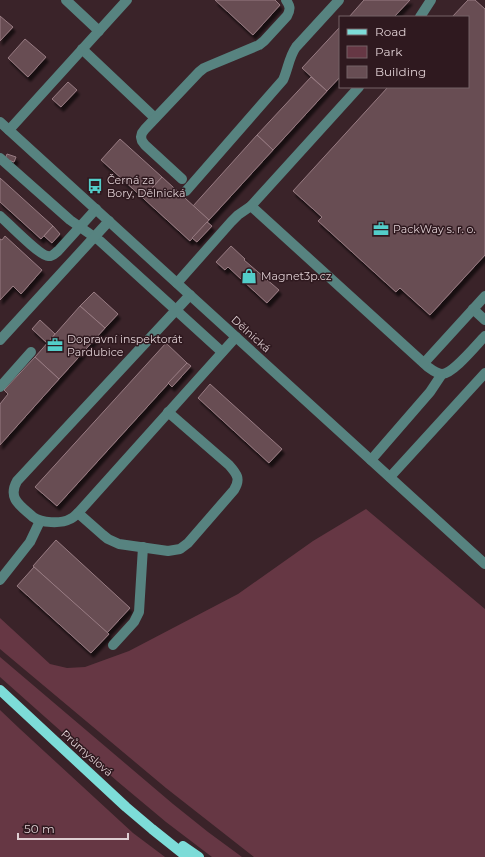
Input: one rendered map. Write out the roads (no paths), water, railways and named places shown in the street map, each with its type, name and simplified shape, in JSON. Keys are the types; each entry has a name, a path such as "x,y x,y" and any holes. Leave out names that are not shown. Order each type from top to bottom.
{"main road":[{"path":"0,690 49,735"},
{"name":"Průmyslová","path":"49,735 152,830 187,857"},
{"name":"Průmyslová","path":"49,735 121,798 199,857"}],"street":[{"path":"66,0 99,31"},
{"path":"182,179 142,141 142,133 204,68 256,47 264,41 290,12 290,7 286,0"},
{"path":"186,191 283,80 292,53 296,47 339,0"},
{"path":"421,16 431,0"},
{"path":"9,130 99,31 120,2"},
{"path":"82,49 155,118"},
{"path":"177,283 231,222 251,206 358,88"},
{"name":"Dělnická","path":"0,122 485,564"},
{"path":"0,158 70,220 100,241 222,352"},
{"path":"251,206 434,371 442,374 447,373 462,361 485,336"},
{"path":"0,216 38,251 49,257 54,254 96,209"},
{"path":"0,340 109,221"},
{"path":"190,295 17,481 13,493 15,500 33,517 40,521 47,522 65,521 78,513 236,337"},
{"path":"424,363 485,296"},
{"path":"473,309 485,320"},
{"path":"0,387 31,352"},
{"path":"390,477 485,373"},
{"path":"371,460 430,392 442,374"},
{"path":"78,513 108,539 119,544 168,551 180,549 188,544 234,490 238,482 238,478 233,469 168,412"},
{"path":"0,580 30,542 40,521"},
{"path":"113,645 134,622 139,612 143,547"}],"place":[{"name":"Černá za Bory, Dělnická","path":"95,186"},
{"name":"PackWay s. r. o.","path":"381,229"},
{"name":"Magnet3p.cz","path":"249,276"},
{"name":"Dopravní inspektorát Pardubice","path":"55,345"}]}
